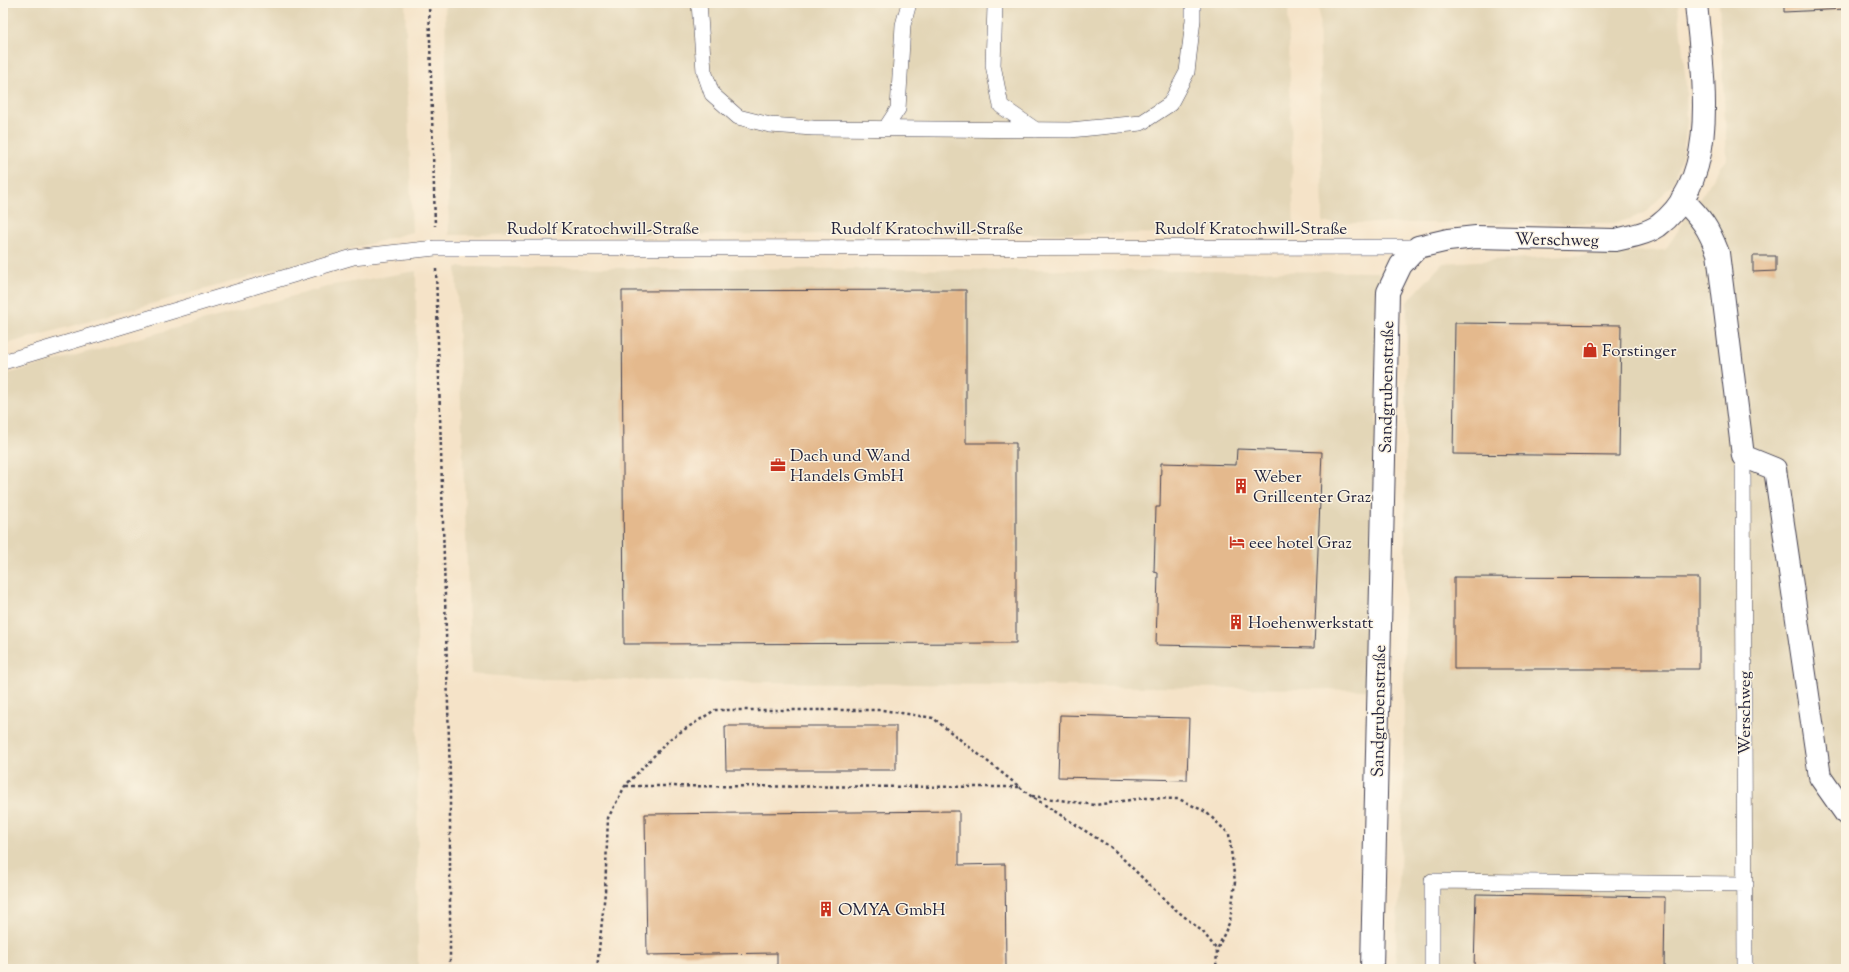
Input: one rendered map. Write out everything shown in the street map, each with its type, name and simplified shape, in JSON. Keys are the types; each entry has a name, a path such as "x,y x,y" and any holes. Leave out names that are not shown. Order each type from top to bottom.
{"street":[{"name":"Werschweg","path":"1418,247 1448,240 1476,237 1615,240 1636,236 1657,226 1688,192 1700,156 1704,122 1704,83 1696,3"},
{"name":"Werschweg","path":"1682,199 1702,219 1710,232 1718,254 1743,456"},
{"name":"Sandgrubenstraße","path":"1372,969 1388,292 1401,265 1418,247"},
{"path":"1743,456 1775,469 1820,777 1846,814"}],"lane":[{"path":"699,3 704,71 712,94 738,117 770,125 813,128 1036,130 1070,130 1141,123 1170,104 1187,72 1193,20 1193,3"},
{"path":"885,129 898,109 903,25 909,3"},
{"path":"993,3 995,6 993,65 1001,106 1036,130"},
{"name":"Rudolf Kratochwill-Straße","path":"3,362 354,257 435,248 1418,247"},
{"name":"Werschweg","path":"1743,456 1746,884 1745,969"},
{"path":"1432,969 1432,881 1746,884"}],"path":[{"path":"429,3 450,778 450,969"},
{"path":"597,969 605,892 608,818 625,786 671,738 715,710 882,710 933,718 1031,796 1112,848 1169,904 1203,932 1216,950"},
{"path":"625,786 1020,787"},
{"path":"1031,796 1094,805 1144,798 1179,799 1206,812 1229,834 1235,882 1230,921 1216,950 1216,969"}],"shaded area":[{"path":"3,3 405,3 412,232 3,345"},
{"path":"445,3 1288,3 1294,233 449,235"},
{"path":"1319,3 1678,3 1686,84 1687,121 1683,152 1673,183 1648,211 1630,219 1614,223 1323,223"},
{"path":"1719,3 1846,3 1846,969 1395,969 1403,801 1407,302 1443,263 1665,250 1727,158"},
{"path":"456,267 1379,272 1372,690 540,679 471,674"},
{"path":"416,271 418,969 3,969 3,375 334,285"}],"building":[{"path":"1784,3 1846,3 1846,9 1784,12"},
{"path":"1753,256 1776,256 1776,271 1753,272"},
{"path":"966,290 966,443 1016,443 1016,643 624,644 622,291"},
{"path":"1455,323 1621,325 1619,456 1453,454"},
{"path":"1237,449 1322,452 1314,648 1156,645 1158,573 1154,572 1156,507 1160,507 1161,463 1236,465"},
{"path":"1454,577 1699,578 1699,669 1454,669"},
{"path":"1060,715 1189,718 1187,780 1058,777"},
{"path":"725,726 896,726 896,770 726,770"},
{"name":"OMYA GmbH","path":"959,811 959,865 1005,864 1006,969 777,969 777,953 647,955 645,814"},
{"path":"1476,894 1665,897 1664,969 1474,969"}],"place":[{"name":"Forstinger","path":"1590,350"},
{"name":"Dach und Wand Handels GmbH","path":"778,465"},
{"name":"Weber Grillcenter Graz","path":"1241,486"},
{"name":"eee hotel Graz","path":"1237,542"},
{"name":"Hoehenwerkstatt","path":"1236,622"},
{"name":"OMYA GmbH","path":"826,909"}]}
